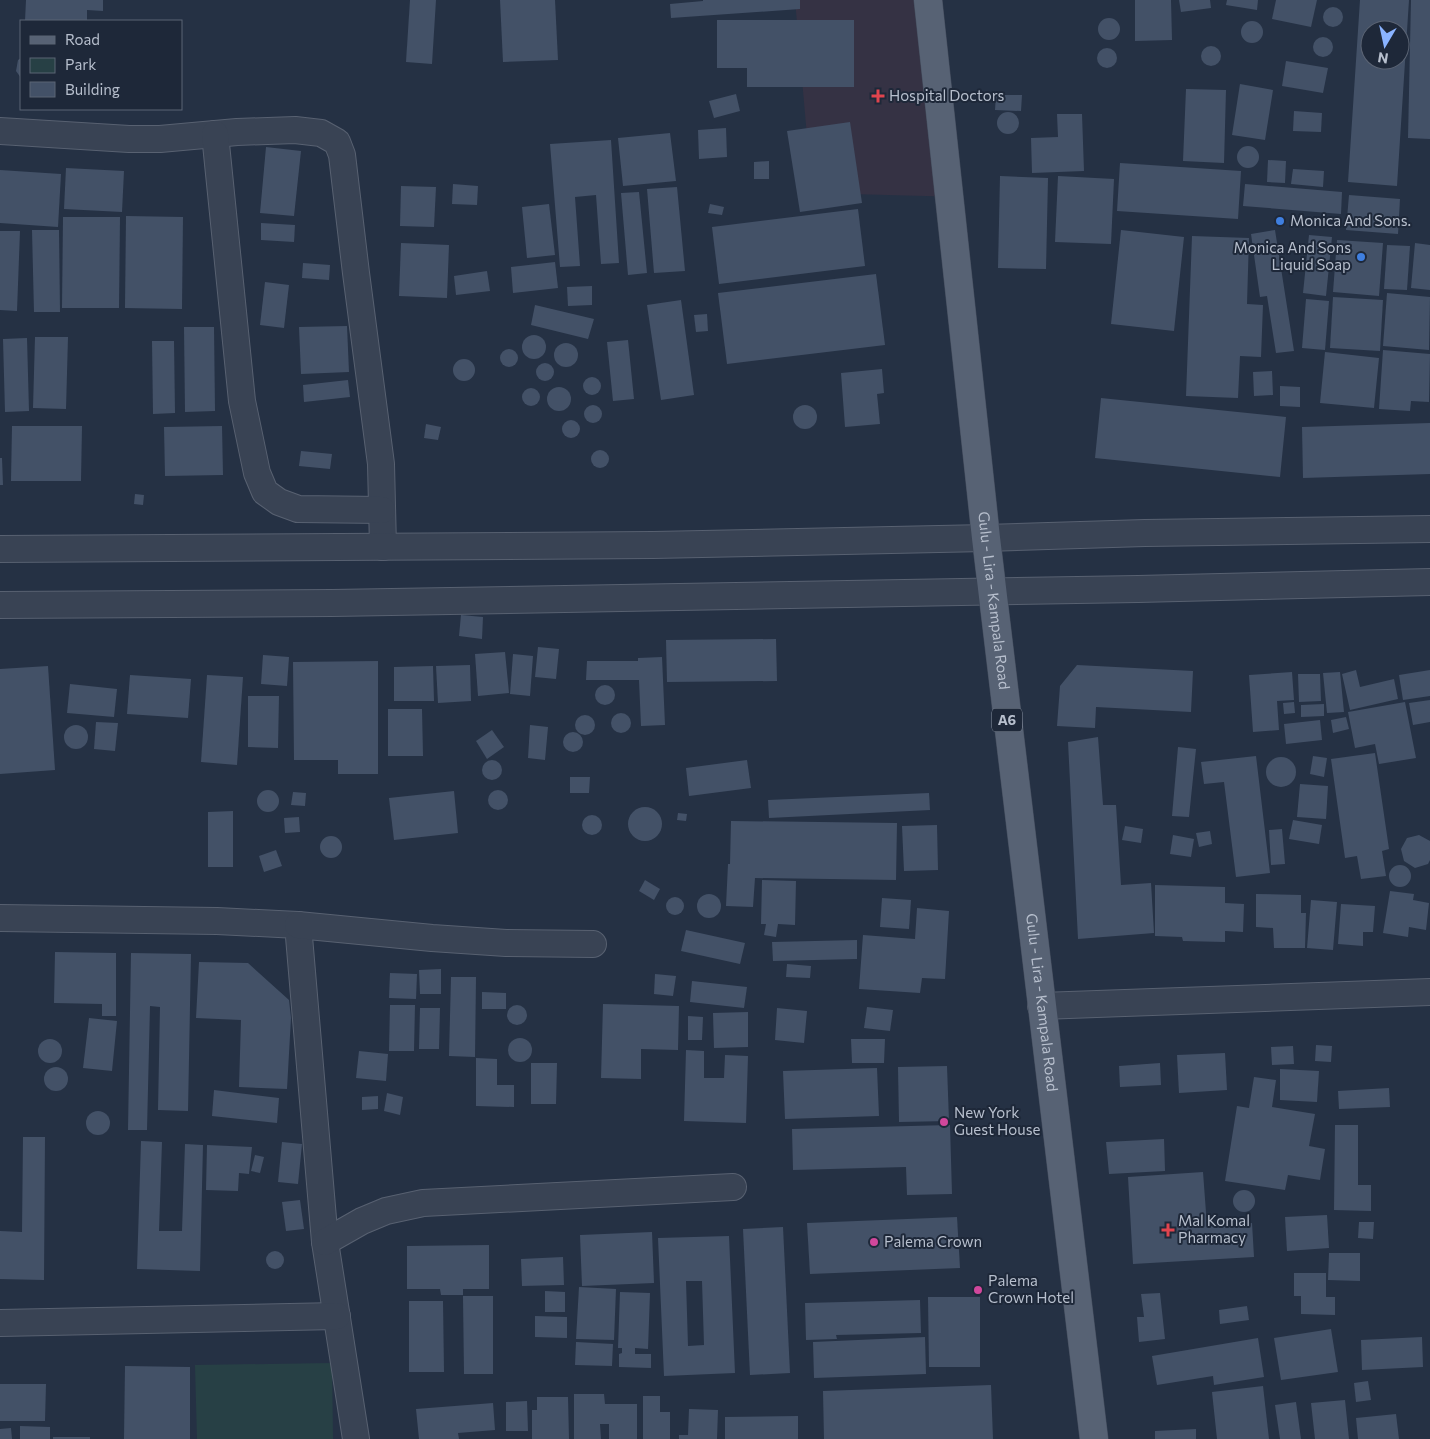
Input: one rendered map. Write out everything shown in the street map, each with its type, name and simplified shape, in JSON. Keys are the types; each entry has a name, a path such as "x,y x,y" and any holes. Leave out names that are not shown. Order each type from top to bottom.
{"main road":[{"name":"Gulu - Lira - Kampala Road","path":"928,0 992,591 1094,1439"}],"street":[{"path":"0,131 160,139 237,132 295,130 321,132 337,142 342,155 381,464 383,547"},
{"path":"215,134 242,401 257,474 265,492 279,502 298,509 382,510"},
{"path":"0,549 653,545 1430,528"},
{"path":"0,605 351,603 1430,582"},
{"path":"0,918 217,921 298,925 506,943 592,944"},
{"path":"298,925 325,1242 356,1439"},
{"path":"1041,1006 1430,992"},
{"path":"325,1242 362,1221 386,1211 423,1204 733,1187"},
{"path":"0,1323 337,1316"}],"shaded area":[{"name":"Hospital Doctors","path":"795,0 942,0 963,197 812,193"}],"green space":[{"path":"332,1363 333,1439 197,1439 195,1365"}],"building":[{"path":"26,0 103,0 103,11 87,10 87,20 25,20"},
{"path":"410,0 436,0 432,64 406,62"},
{"path":"500,0 555,0 558,60 503,62"},
{"path":"703,0 800,0 800,9 671,18 670,4"},
{"path":"1135,0 1171,0 1172,40 1135,41"},
{"path":"1179,0 1210,0 1211,8 1181,12"},
{"path":"1227,0 1258,0 1257,10 1226,5"},
{"path":"1276,0 1317,0 1311,27 1272,19"},
{"path":"1360,0 1409,0 1408,20 1360,20 1360,70 1404,70 1397,186 1348,182"},
{"path":"1411,0 1430,0 1430,139 1408,138"},
{"path":"1329,7 1337,7 1343,13 1343,21 1337,27 1329,27 1323,21 1323,13"},
{"path":"1109,18 1117,21 1120,29 1117,37 1109,40 1101,37 1098,29 1101,21"},
{"path":"717,20 854,20 854,87 747,87 747,68 717,68"},
{"path":"1252,21 1262,28 1263,32 1256,42 1252,43 1242,36 1241,32 1248,22"},
{"path":"1319,37 1327,37 1333,43 1333,51 1327,57 1319,57 1313,51 1313,43"},
{"path":"1207,46 1215,46 1221,52 1221,60 1215,66 1207,66 1201,60 1201,52"},
{"path":"1103,48 1111,48 1117,54 1117,62 1111,68 1103,68 1097,62 1097,54"},
{"path":"20,59 20,77 16,71"},
{"path":"1286,61 1328,68 1323,93 1282,86"},
{"path":"1240,84 1273,90 1265,140 1232,135"},
{"path":"1186,89 1226,90 1224,163 1183,161"},
{"path":"736,94 740,111 714,118 709,101"},
{"path":"996,95 1022,95 1021,111 995,110"},
{"path":"1294,111 1322,113 1321,132 1293,131"},
{"path":"1008,112 1018,119 1019,123 1012,133 1008,134 998,127 997,123 1004,113"},
{"path":"1057,114 1082,114 1084,171 1032,173 1031,138 1058,137"},
{"path":"850,122 862,203 800,212 787,131"},
{"path":"726,128 727,157 699,159 698,130"},
{"path":"670,133 676,181 623,186 618,138"},
{"path":"611,140 619,263 601,264 596,195 575,197 580,266 560,267 550,144"},
{"path":"1248,146 1256,149 1259,157 1256,165 1248,168 1240,165 1237,157 1240,149"},
{"path":"266,147 301,151 294,216 260,213"},
{"path":"1268,160 1286,161 1285,183 1267,182"},
{"path":"769,161 769,179 754,179 754,162"},
{"path":"1120,163 1241,171 1238,219 1117,211"},
{"path":"66,168 124,171 122,212 64,209"},
{"path":"1293,169 1324,171 1323,187 1291,184"},
{"path":"0,170 61,174 58,227 0,223"},
{"path":"1000,176 1048,178 1046,269 998,268"},
{"path":"1058,176 1114,179 1111,244 1055,242"},
{"path":"453,184 478,186 477,205 452,204"},
{"path":"1245,184 1342,192 1341,214 1243,206"},
{"path":"401,186 436,187 434,227 400,226"},
{"path":"677,187 685,271 654,273 647,189"},
{"path":"639,192 647,273 628,275 621,193"},
{"path":"1349,195 1400,199 1398,234 1346,230"},
{"path":"549,204 555,255 527,258 522,207"},
{"path":"710,204 724,207 722,215 708,213"},
{"path":"858,209 865,266 719,284 712,227"},
{"path":"126,216 183,217 182,309 125,308"},
{"path":"63,217 120,217 119,308 62,308"},
{"path":"261,223 295,225 294,242 261,240"},
{"path":"32,230 59,230 60,312 34,312"},
{"path":"1121,230 1184,237 1174,331 1111,324"},
{"path":"1275,230 1294,351 1276,353 1267,296 1260,297 1251,234"},
{"path":"0,231 20,231 17,311 0,310"},
{"path":"1309,235 1332,237 1326,296 1303,293"},
{"path":"1192,236 1249,238 1247,304 1263,305 1261,357 1240,356 1238,398 1186,396"},
{"path":"1337,240 1383,243 1379,296 1333,292"},
{"path":"401,243 449,245 447,298 399,296"},
{"path":"1415,243 1430,245 1430,290 1411,288"},
{"path":"1387,245 1410,246 1407,290 1384,289"},
{"path":"555,262 558,288 513,293 511,267"},
{"path":"303,263 330,265 329,280 302,278"},
{"path":"487,271 490,291 456,295 454,276"},
{"path":"876,274 885,345 727,364 718,293"},
{"path":"265,282 289,285 284,328 260,325"},
{"path":"592,286 592,305 568,306 567,287"},
{"path":"1387,293 1430,297 1429,350 1383,346"},
{"path":"1333,297 1383,300 1380,351 1330,348"},
{"path":"1306,299 1329,301 1325,350 1302,348"},
{"path":"681,300 694,395 661,400 647,305"},
{"path":"535,305 594,319 588,339 531,325"},
{"path":"707,314 708,331 696,332 694,315"},
{"path":"347,326 349,372 301,374 299,327"},
{"path":"184,327 214,327 215,411 185,412"},
{"path":"534,335 543,338 546,347 543,356 534,359 525,356 522,347 525,338"},
{"path":"35,337 68,337 66,409 33,408"},
{"path":"27,338 29,411 5,412 3,339"},
{"path":"628,340 634,399 613,401 607,342"},
{"path":"152,341 174,341 175,413 153,414"},
{"path":"566,343 575,346 578,355 575,364 566,367 557,364 554,355 557,346"},
{"path":"505,349 513,349 518,354 516,365 505,367 500,362 500,354"},
{"path":"1383,350 1430,354 1429,402 1411,401 1410,411 1379,409"},
{"path":"1325,352 1379,358 1374,408 1320,403"},
{"path":"464,359 472,362 475,370 472,378 464,381 456,378 453,370 456,362"},
{"path":"545,363 553,368 554,372 549,380 545,381 537,376 536,372 541,364"},
{"path":"882,369 884,393 877,394 880,424 845,427 841,373"},
{"path":"1272,371 1273,395 1254,396 1253,372"},
{"path":"588,377 596,377 601,382 599,393 588,395 583,390 583,382"},
{"path":"348,380 350,397 304,402 303,385"},
{"path":"1280,386 1300,387 1300,407 1280,406"},
{"path":"559,387 568,390 571,399 568,408 559,411 550,408 547,399 550,390"},
{"path":"527,388 535,388 540,393 538,404 527,406 522,401 522,393"},
{"path":"1101,398 1286,417 1280,477 1095,458"},
{"path":"589,405 597,405 602,410 600,421 589,423 584,418 584,410"},
{"path":"805,405 814,408 817,417 814,426 805,429 796,426 793,417 796,408"},
{"path":"567,420 575,420 580,425 578,436 567,438 562,433 562,425"},
{"path":"1430,423 1430,474 1303,478 1302,427"},
{"path":"426,424 441,427 438,440 424,438"},
{"path":"12,426 82,426 81,481 11,481"},
{"path":"222,426 223,475 165,476 164,427"},
{"path":"596,450 604,450 609,455 607,466 596,468 591,463 591,455"},
{"path":"301,451 332,454 330,469 299,466"},
{"path":"0,458 2,458 3,485 0,485"},
{"path":"135,494 144,495 143,505 134,504"},
{"path":"461,615 483,617 482,639 459,636"},
{"path":"776,639 777,681 667,682 666,640"},
{"path":"538,647 559,649 556,679 535,677"},
{"path":"505,652 509,693 478,696 475,654"},
{"path":"513,654 533,656 530,696 510,694"},
{"path":"263,655 289,657 287,686 261,684"},
{"path":"662,657 665,725 641,726 639,680 586,680 587,661 638,661 638,658"},
{"path":"378,661 378,774 338,774 338,760 294,760 293,662"},
{"path":"470,665 471,701 438,703 436,666"},
{"path":"1077,665 1193,671 1191,712 1096,707 1095,728 1057,726 1060,686"},
{"path":"48,666 55,770 0,774 0,669"},
{"path":"433,666 434,701 394,701 394,667"},
{"path":"1356,670 1360,687 1394,679 1398,699 1350,710 1342,674"},
{"path":"1430,670 1430,696 1403,700 1399,675"},
{"path":"1292,672 1294,700 1277,701 1279,730 1253,732 1249,675"},
{"path":"1340,672 1344,712 1327,713 1323,673"},
{"path":"1298,674 1320,674 1321,701 1299,702"},
{"path":"130,675 191,679 188,718 127,714"},
{"path":"207,675 243,677 237,765 201,762"},
{"path":"70,684 117,689 114,717 67,713"},
{"path":"605,685 612,688 615,695 612,702 605,705 598,702 595,695 598,688"},
{"path":"248,696 279,696 278,748 248,747"},
{"path":"1430,700 1430,722 1413,725 1409,703"},
{"path":"1294,702 1295,713 1284,714 1283,703"},
{"path":"1405,702 1416,758 1379,764 1375,744 1355,748 1348,712"},
{"path":"1324,704 1324,716 1301,717 1301,705"},
{"path":"388,709 422,709 423,756 388,756"},
{"path":"621,713 628,716 631,723 628,730 621,733 614,730 611,723 614,716"},
{"path":"585,715 592,718 595,725 592,732 585,735 578,732 575,725 578,718"},
{"path":"1346,717 1349,729 1333,733 1331,720"},
{"path":"1320,720 1322,740 1286,744 1284,724"},
{"path":"96,722 118,723 115,751 94,749"},
{"path":"76,725 85,728 88,737 85,746 76,749 67,746 64,737 67,728"},
{"path":"530,725 548,727 545,760 528,758"},
{"path":"492,730 504,747 487,759 476,741"},
{"path":"573,732 580,735 583,742 580,749 573,752 566,749 563,742 566,735"},
{"path":"1098,737 1103,805 1116,805 1121,885 1151,883 1154,933 1078,939 1068,742"},
{"path":"1178,747 1196,749 1189,817 1172,816"},
{"path":"1375,753 1389,849 1382,851 1386,876 1361,879 1357,856 1345,858 1331,759"},
{"path":"1256,756 1270,873 1236,877 1224,782 1204,784 1201,762"},
{"path":"1313,756 1327,758 1324,777 1310,774"},
{"path":"1281,757 1292,761 1296,772 1292,783 1281,787 1270,783 1266,772 1270,761"},
{"path":"492,760 499,763 502,770 499,777 492,780 485,777 482,770 485,763"},
{"path":"747,760 751,788 689,796 686,768"},
{"path":"570,777 590,777 589,793 570,793"},
{"path":"1300,784 1328,786 1326,819 1297,817"},
{"path":"268,790 278,797 279,801 272,811 268,812 258,805 257,801 264,791"},
{"path":"498,790 505,793 508,800 505,807 498,810 491,807 488,800 491,793"},
{"path":"454,791 458,833 394,840 389,798"},
{"path":"293,792 306,793 305,806 291,805"},
{"path":"929,793 930,810 769,818 768,800"},
{"path":"645,807 657,812 662,824 657,836 645,841 633,836 628,824 633,812"},
{"path":"233,811 233,867 208,867 208,812"},
{"path":"678,813 687,814 686,821 677,820"},
{"path":"592,815 599,818 602,825 599,832 592,835 585,832 582,825 585,818"},
{"path":"299,817 300,832 285,833 284,818"},
{"path":"1293,820 1322,825 1319,844 1289,839"},
{"path":"731,821 897,823 896,880 755,878 753,907 726,906 728,864 730,864"},
{"path":"937,825 938,870 904,871 902,826"},
{"path":"1125,826 1143,829 1141,843 1122,840"},
{"path":"1282,829 1285,864 1271,865 1269,830"},
{"path":"1210,831 1212,844 1199,847 1196,833"},
{"path":"1173,835 1194,839 1191,857 1170,854"},
{"path":"1419,835 1430,841 1430,860 1428,864 1415,868 1404,861 1401,849 1407,838"},
{"path":"331,836 339,839 342,847 339,855 331,858 323,855 320,847 323,839"},
{"path":"276,850 282,866 264,872 259,856"},
{"path":"1400,865 1408,868 1411,876 1408,884 1400,887 1392,884 1389,876 1392,868"},
{"path":"645,880 660,889 654,900 639,891"},
{"path":"762,880 796,881 795,925 778,924 776,937 764,935 766,924 761,924"},
{"path":"1155,885 1225,887 1225,903 1244,904 1243,932 1225,931 1225,942 1183,941 1182,937 1155,936"},
{"path":"1390,891 1414,894 1413,900 1429,903 1426,930 1409,927 1408,937 1383,933"},
{"path":"709,894 718,897 721,906 718,915 709,918 700,915 697,906 700,897"},
{"path":"1256,894 1301,895 1301,913 1306,913 1305,948 1274,948 1273,928 1256,927"},
{"path":"671,897 679,897 684,902 682,913 671,915 666,910 666,902"},
{"path":"882,898 911,900 909,929 880,927"},
{"path":"1311,900 1337,902 1333,950 1307,948"},
{"path":"1341,904 1375,906 1373,932 1363,932 1363,946 1338,944"},
{"path":"917,908 949,911 945,979 922,978 920,993 859,989 863,935 915,939"},
{"path":"686,930 745,943 740,964 681,951"},
{"path":"857,940 857,959 773,961 772,942"},
{"path":"55,952 116,953 116,1016 102,1016 102,1004 54,1003"},
{"path":"131,953 191,954 188,1111 158,1110 160,1007 150,1006 147,1130 128,1130"},
{"path":"199,962 248,963 289,1000 291,1018 287,1089 239,1087 241,1020 196,1018"},
{"path":"787,964 811,966 810,978 786,977"},
{"path":"441,969 441,994 420,994 419,970"},
{"path":"390,973 417,974 416,999 389,998"},
{"path":"655,974 676,976 673,996 654,994"},
{"path":"451,977 476,977 475,1057 449,1056"},
{"path":"692,981 747,987 744,1008 690,1002"},
{"path":"482,992 506,993 506,1009 482,1009"},
{"path":"603,1004 679,1006 678,1050 641,1049 641,1079 601,1078"},
{"path":"390,1005 415,1005 414,1051 389,1051"},
{"path":"517,1005 524,1008 527,1015 524,1022 517,1025 510,1022 507,1015 510,1008"},
{"path":"867,1007 893,1010 890,1031 864,1028"},
{"path":"420,1008 440,1008 439,1049 419,1049"},
{"path":"777,1008 807,1011 804,1043 775,1040"},
{"path":"748,1012 748,1047 714,1048 713,1013"},
{"path":"688,1016 703,1017 702,1040 688,1040"},
{"path":"89,1018 117,1021 112,1071 83,1068"},
{"path":"520,1038 529,1041 532,1050 529,1059 520,1062 511,1059 508,1050 511,1041"},
{"path":"50,1039 59,1042 62,1051 59,1060 50,1063 41,1060 38,1051 41,1042"},
{"path":"851,1039 885,1039 884,1063 852,1063"},
{"path":"1316,1045 1332,1046 1331,1062 1315,1061"},
{"path":"1293,1046 1294,1064 1272,1065 1271,1047"},
{"path":"686,1050 704,1051 704,1078 724,1078 725,1055 748,1056 746,1123 684,1121"},
{"path":"359,1051 388,1054 386,1081 356,1078"},
{"path":"1225,1053 1227,1090 1179,1093 1177,1055"},
{"path":"476,1058 497,1059 497,1085 514,1085 514,1107 476,1106"},
{"path":"531,1063 557,1063 556,1104 531,1104"},
{"path":"1160,1063 1161,1085 1120,1087 1119,1066"},
{"path":"947,1066 949,1121 899,1122 898,1067"},
{"path":"56,1067 65,1070 68,1079 65,1088 56,1091 47,1088 44,1079 47,1070"},
{"path":"877,1068 879,1116 785,1119 783,1071"},
{"path":"1280,1069 1319,1071 1317,1102 1280,1100"},
{"path":"1254,1077 1276,1080 1272,1107 1315,1114 1309,1146 1325,1149 1320,1180 1288,1175 1285,1190 1225,1181 1237,1106 1249,1108"},
{"path":"1389,1088 1390,1107 1339,1109 1338,1091"},
{"path":"214,1090 279,1098 277,1123 212,1116"},
{"path":"387,1093 403,1097 400,1115 384,1111"},
{"path":"378,1096 378,1109 362,1110 362,1097"},
{"path":"98,1111 107,1114 110,1123 107,1132 98,1135 89,1132 86,1123 89,1114"},
{"path":"950,1125 952,1194 907,1195 906,1167 793,1170 792,1129"},
{"path":"1335,1125 1358,1125 1358,1185 1371,1185 1371,1211 1334,1210"},
{"path":"23,1137 45,1137 44,1280 0,1279 0,1231 22,1232"},
{"path":"1164,1139 1165,1171 1109,1174 1106,1142"},
{"path":"141,1141 162,1142 159,1231 182,1231 185,1144 203,1145 200,1271 137,1269"},
{"path":"282,1142 302,1144 298,1184 278,1182"},
{"path":"207,1145 252,1147 249,1174 239,1173 238,1191 206,1190"},
{"path":"255,1155 264,1157 260,1173 251,1171"},
{"path":"1203,1172 1207,1226 1252,1223 1254,1257 1133,1264 1128,1177"},
{"path":"1244,1190 1252,1193 1255,1201 1252,1209 1244,1212 1236,1209 1233,1201 1236,1193"},
{"path":"300,1200 304,1229 286,1231 282,1202"},
{"path":"1327,1215 1329,1248 1287,1251 1285,1217"},
{"path":"957,1217 960,1268 810,1274 807,1223"},
{"path":"1359,1222 1374,1222 1373,1239 1358,1238"},
{"path":"783,1227 790,1373 750,1375 743,1229"},
{"path":"652,1232 654,1283 582,1286 580,1235"},
{"path":"729,1236 735,1373 664,1376 658,1238","holes":["686,1281 702,1281 704,1345 688,1346"]},
{"path":"489,1245 489,1289 463,1289 463,1295 441,1295 440,1289 407,1289 407,1246"},
{"path":"275,1251 282,1253 284,1260 282,1267 275,1269 268,1267 266,1260 268,1253"},
{"path":"1329,1253 1360,1253 1360,1281 1328,1280"},
{"path":"563,1257 564,1285 522,1286 521,1259"},
{"path":"1294,1273 1326,1273 1326,1297 1335,1297 1335,1315 1301,1314 1301,1296 1294,1296"},
{"path":"579,1287 616,1289 614,1340 576,1339"},
{"path":"545,1291 565,1292 565,1312 545,1312"},
{"path":"620,1292 650,1293 648,1349 635,1348 635,1354 651,1354 651,1368 619,1367 619,1354 622,1353 622,1348 618,1348"},
{"path":"1160,1293 1165,1339 1139,1342 1137,1317 1144,1317 1141,1294"},
{"path":"463,1296 493,1296 493,1374 464,1374"},
{"path":"928,1297 980,1297 980,1367 929,1367"},
{"path":"920,1300 921,1333 836,1335 837,1339 806,1340 805,1303"},
{"path":"409,1301 443,1301 444,1372 409,1372"},
{"path":"1247,1306 1249,1320 1220,1324 1219,1310"},
{"path":"535,1316 567,1317 567,1338 535,1337"},
{"path":"1331,1329 1338,1372 1281,1380 1274,1338"},
{"path":"925,1337 926,1374 814,1378 813,1342"},
{"path":"1422,1337 1423,1367 1362,1370 1361,1340"},
{"path":"1258,1338 1264,1377 1214,1385 1213,1376 1157,1385 1152,1356"},
{"path":"576,1342 613,1344 612,1366 575,1365"},
{"path":"125,1366 190,1367 190,1439 124,1439"},
{"path":"1368,1381 1371,1400 1356,1402 1354,1383"},
{"path":"0,1384 46,1384 45,1421 0,1421"},
{"path":"991,1385 993,1439 824,1439 823,1391"},
{"path":"1263,1386 1269,1439 1217,1439 1212,1392"},
{"path":"574,1394 604,1394 605,1404 637,1404 637,1439 609,1439 609,1424 600,1424 601,1439 574,1439"},
{"path":"643,1396 660,1396 660,1412 670,1412 670,1439 643,1439"},
{"path":"537,1397 568,1397 569,1439 532,1439 532,1410 537,1410"},
{"path":"1345,1400 1349,1439 1315,1439 1311,1403"},
{"path":"527,1401 528,1431 506,1431 506,1402"},
{"path":"1296,1402 1301,1439 1280,1439 1275,1405"},
{"path":"493,1403 495,1430 458,1433 459,1439 419,1439 416,1409"},
{"path":"689,1409 718,1410 717,1439 679,1439 679,1435 688,1435"},
{"path":"1396,1414 1399,1439 1358,1439 1356,1418"},
{"path":"798,1416 798,1439 725,1439 725,1417"},
{"path":"20,1426 50,1427 50,1439 20,1439"},
{"path":"11,1428 12,1439 0,1439 0,1429"},
{"path":"1196,1429 1196,1439 1155,1439 1155,1431"},
{"path":"53,1437 90,1437 90,1439 53,1439"}],"place":[{"name":"Hospital Doctors","path":"878,96"},
{"name":"Monica And Sons.","path":"1280,221"},
{"name":"Monica And Sons Liquid Soap","path":"1361,257"},
{"name":"New York Guest House","path":"944,1122"},
{"name":"Mal Komal Pharmacy","path":"1168,1230"},
{"name":"Palema Crown","path":"874,1242"},
{"name":"Palema Crown Hotel","path":"978,1290"}]}
